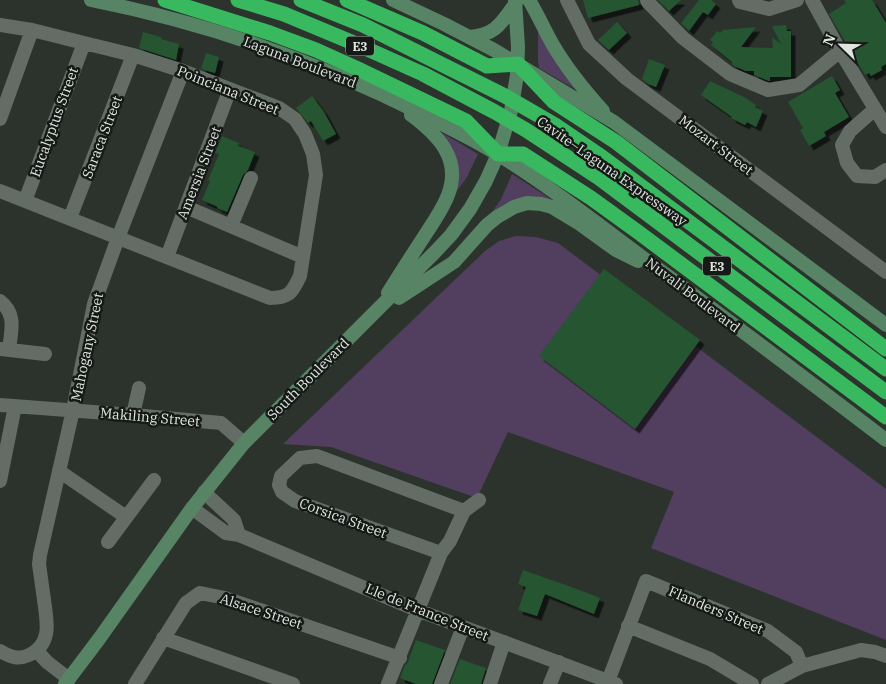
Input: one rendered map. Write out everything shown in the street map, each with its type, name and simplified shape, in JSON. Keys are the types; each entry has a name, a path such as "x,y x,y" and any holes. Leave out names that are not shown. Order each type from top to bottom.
{"highway":[{"path":"165,0 216,15 316,50 466,122 498,154 523,154 591,198 638,232 886,418"},
{"name":"Cavite–Laguna Expressway","path":"238,0 284,14 356,44 423,74 511,121 599,178 886,392"},
{"name":"Cavite–Laguna Expressway","path":"301,0 363,24 488,87 555,125 602,157 886,370"},
{"path":"347,0 423,33 487,66 518,64 554,102 616,142 886,348"}],"main road":[{"name":"Laguna Boulevard","path":"91,0 225,33 298,59 384,95 498,154"},
{"path":"393,0 470,37 614,122 886,325"},
{"path":"470,37 482,36 494,30 520,1 565,64 614,122"},
{"name":"South Boulevard","path":"67,682 192,508 242,446 436,252 458,226 483,186 498,154 511,111 516,88 518,64 520,1"},
{"path":"375,312 444,204 452,185 449,158 437,137 384,95"},
{"name":"Nuvali Boulevard","path":"498,154 572,205 667,275 886,440"},
{"path":"375,312 454,262 487,225 497,217 514,207 527,204 540,204 552,208 580,224 616,250 667,275"}],"street":[{"name":"Mozart Street","path":"567,0 589,44 627,80 884,268"},
{"path":"647,0 683,38 730,74 768,90 799,85 840,51"},
{"path":"739,0 740,2 769,10 797,0"},
{"path":"812,0 886,128"},
{"name":"Poinciana Street","path":"0,25 32,30 133,55 183,71 279,108 295,119 305,134 313,154 316,175 300,276 290,294 280,298 270,298 0,191"},
{"path":"0,119 32,30"},
{"name":"Eucalyptus Street","path":"25,201 84,43"},
{"name":"Saraca Street","path":"70,218 133,55"},
{"name":"Mahogany Street","path":"37,651 46,634 39,564 40,555 74,410 94,304 183,71"},
{"name":"Amersia Street","path":"167,257 230,89"},
{"path":"875,109 850,131 842,145 847,163 857,176 875,177 886,170"},
{"path":"231,226 251,178"},
{"path":"186,207 303,257"},
{"path":"0,301 8,307 12,318 5,349 45,354"},
{"path":"133,415 139,388"},
{"name":"Makiling Street","path":"0,405 210,422 242,446"},
{"path":"0,482 15,406"},
{"name":"Corsica Street","path":"441,553 295,501 282,492 279,485 281,476 300,458 317,456 464,511"},
{"path":"59,471 126,517"},
{"path":"108,542 154,480"},
{"path":"204,492 234,520 239,534"},
{"path":"388,684 441,553 450,541 464,511 479,500"},
{"name":"Lle de France Street","path":"192,508 226,533 239,534 417,610 559,662 610,683"},
{"name":"Flanders Street","path":"628,626 646,581 768,631 796,652 802,666"},
{"name":"Alsace Street","path":"134,684 186,603 200,593 225,598 400,658"},
{"path":"610,683 628,626 710,659 752,684"},
{"path":"441,684 462,627"},
{"path":"163,638 293,684"},
{"path":"490,684 504,642"},
{"path":"768,684 802,666 861,650 886,656"},
{"path":"0,651 19,658 37,651 67,682"},
{"path":"550,684 559,662"}],"shaded area":[{"path":"538,25 554,60 582,93 539,68"},
{"path":"439,131 478,154 467,177 457,191 457,170"},
{"path":"512,174 560,205 517,200 505,204 490,215 501,199"},
{"path":"516,236 536,237 558,243 886,489 886,640 651,548 674,492 508,432 477,498 331,447 283,444 485,251 499,241"}],"building":[{"path":"583,0 638,0 639,5 588,18"},
{"path":"658,0 681,0 669,11"},
{"path":"699,0 711,0 716,4 708,15 703,12 689,31 681,23"},
{"path":"844,0 872,0 886,23 886,64 881,67 882,70 871,76 869,73 865,75 829,14 846,3"},
{"path":"617,22 627,33 609,50 598,40"},
{"path":"786,25 787,31 791,31 791,77 770,77 769,81 754,75 754,71 746,71 734,66 732,62 711,45 713,42 710,40 717,31 720,33 723,30 756,27 741,47 773,48 772,37 781,44 772,26"},
{"path":"143,32 179,44 176,60 139,48"},
{"path":"206,53 219,57 215,73 201,69"},
{"path":"649,59 665,65 656,87 642,79"},
{"path":"832,76 840,90 835,93 849,117 824,132 826,136 809,146 800,130 803,128 788,102"},
{"path":"710,81 744,97 756,105 755,107 763,111 756,127 747,122 745,125 731,118 701,95"},
{"path":"312,96 324,112 336,134 323,141 311,121 308,123 296,108"},
{"path":"222,136 239,143 238,146 255,152 227,212 202,200 219,154 215,153"},
{"path":"604,269 700,340 635,429 539,356"},
{"path":"523,570 600,598 594,614 545,594 537,616 518,610 526,587 518,584"},
{"path":"416,640 445,650 432,684 416,684 400,678"},
{"path":"460,659 486,668 481,684 450,684"}]}
